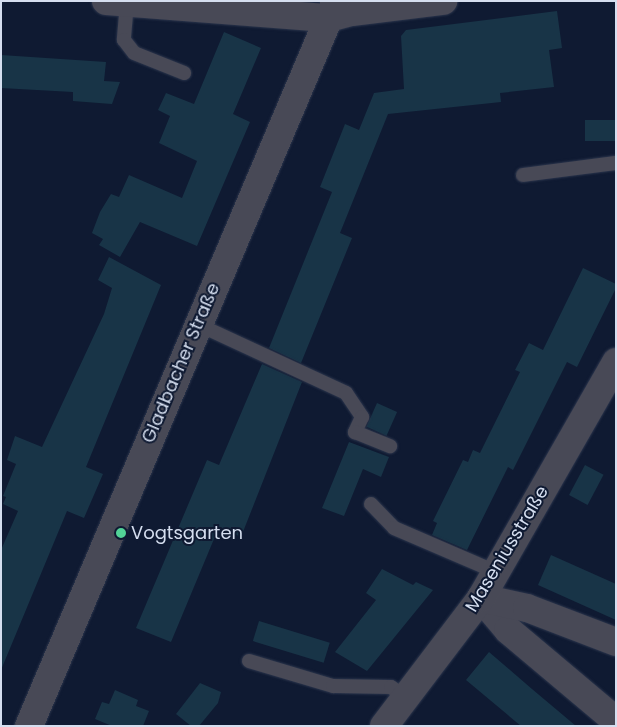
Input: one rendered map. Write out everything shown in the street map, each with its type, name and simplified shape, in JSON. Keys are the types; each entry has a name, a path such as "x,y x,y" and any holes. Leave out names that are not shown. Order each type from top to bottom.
{"street":[{"path":"117,2 352,12 443,1"},
{"name":"Gladbacher Straße","path":"29,726 197,324 332,10"},
{"name":"Maseniusstraße","path":"384,726 481,598 616,362"},
{"path":"481,598 528,608 616,642"},
{"path":"481,598 508,630 616,721"}],"lane":[{"path":"117,2 124,40 134,53 184,73"},
{"path":"523,175 616,163"},
{"path":"197,324 346,393 362,417 356,432 390,446"},
{"path":"371,504 394,528 496,572"},
{"path":"249,661 334,686 391,687 406,698"}],"building":[{"path":"557,11 562,48 549,50 554,87 500,93 501,102 388,114 340,233 352,238 301,363 269,348 332,192 320,187 345,124 359,130 374,93 404,89 401,36 406,30"},
{"path":"224,32 261,48 233,114 250,122 197,246 140,222 120,257 99,245 103,239 92,233 100,212 111,194 119,197 129,175 182,198 197,161 159,143 170,116 158,110 166,93 194,104"},
{"path":"1,55 106,62 104,81 120,82 112,104 73,101 73,92 1,88"},
{"path":"585,120 616,120 616,141 585,141"},
{"path":"109,257 161,285 86,467 103,474 84,518 67,511 1,670 1,550 18,511 3,504 6,497 3,496 16,464 7,460 15,436 42,447 104,314 112,288 98,280"},
{"path":"583,268 616,284 616,288 577,367 567,362 513,470 508,467 467,550 432,535 437,523 433,521 463,460 468,462 473,450 480,453 520,372 515,370 529,343 543,350"},
{"path":"262,364 302,382 241,537 219,527 171,642 136,628 207,460 219,465"},
{"path":"377,403 397,412 387,436 366,427"},
{"path":"349,442 389,457 381,477 363,469 344,516 322,508"},
{"path":"585,465 604,475 588,505 569,495"},
{"path":"551,555 616,584 616,620 538,585"},
{"path":"382,569 413,585 416,582 433,590 367,671 335,652 376,600 366,593"},
{"path":"259,621 330,643 324,663 253,641"},
{"path":"489,652 576,726 521,726 466,680"},
{"path":"200,683 221,692 218,703 199,726 191,726 176,714"},
{"path":"115,690 138,700 136,706 149,711 143,726 112,726 95,719 102,702 109,704"}],"place":[{"name":"Vogtsgarten","path":"121,533"}]}
